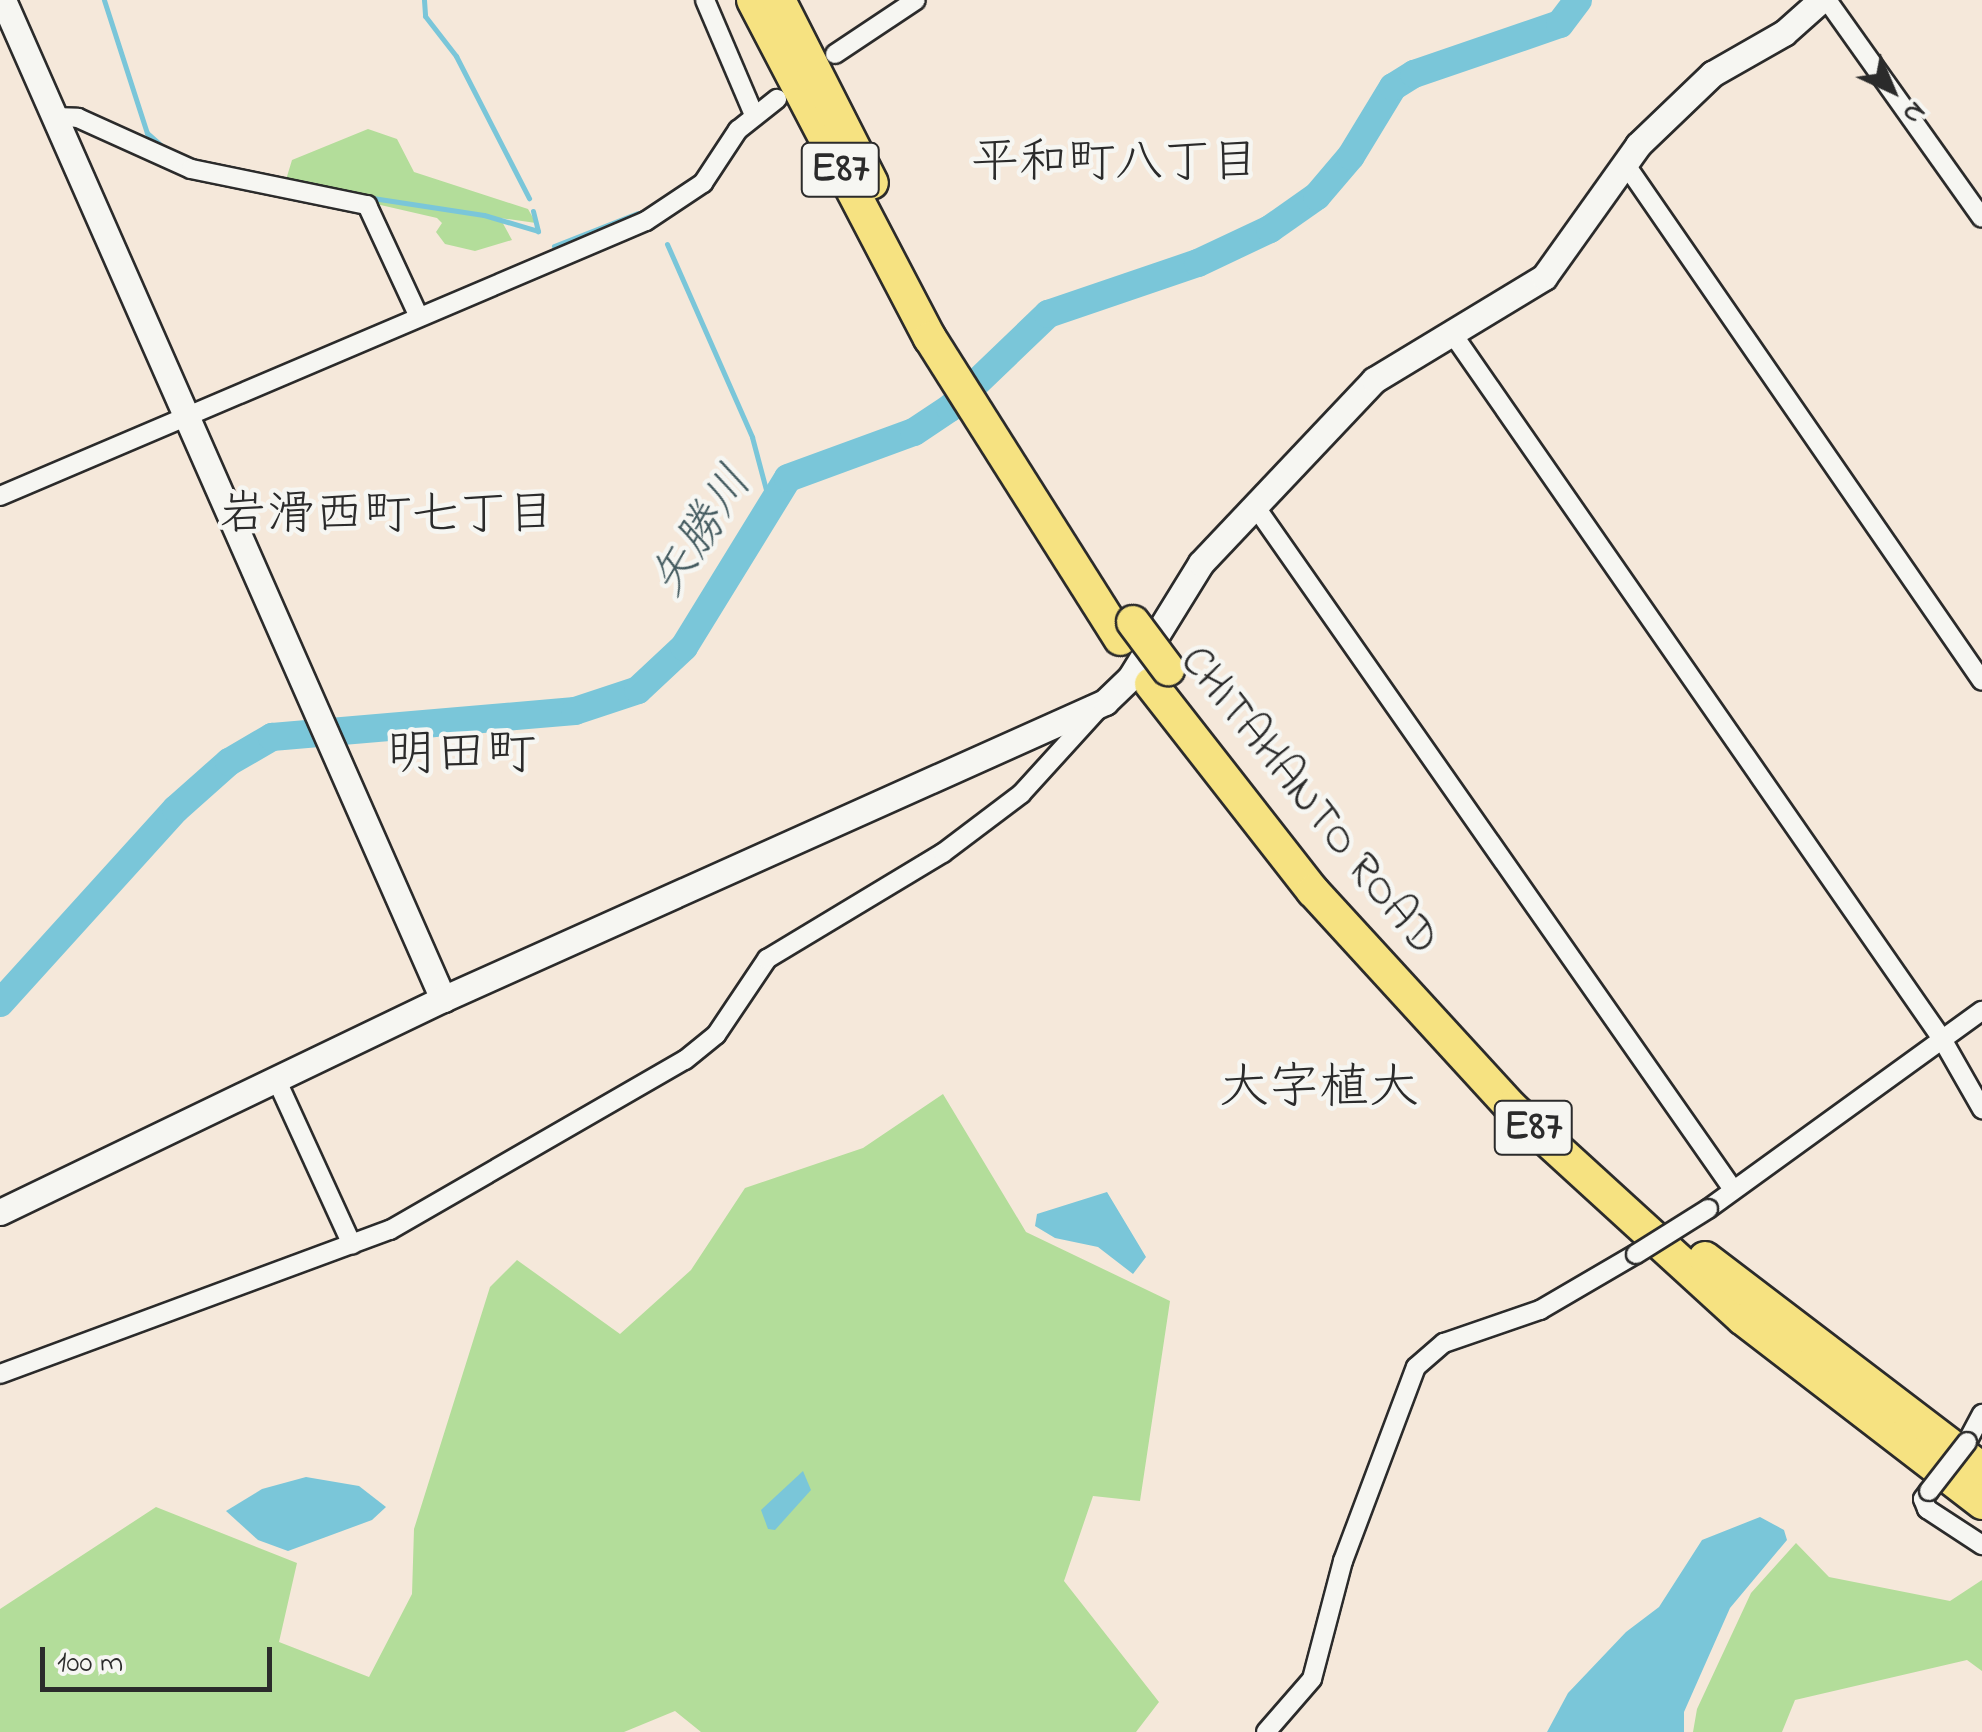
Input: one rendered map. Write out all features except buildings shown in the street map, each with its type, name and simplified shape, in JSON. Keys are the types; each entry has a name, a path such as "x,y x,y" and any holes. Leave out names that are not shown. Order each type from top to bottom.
{"highway":[{"name":"CHITAHANTO ROAD","path":"753,0 1005,444 1127,630 1312,892 1511,1107 1742,1318 1982,1504"},
{"name":"CHITAHANTO ROAD","path":"779,0 939,331"},
{"name":"CHITAHANTO ROAD","path":"1160,676 1328,876 1526,1091 1698,1252 1974,1456"}],"street":[{"path":"3,0 443,999"},
{"path":"705,0 754,115"},
{"path":"835,54 916,0"},
{"path":"0,1374 352,1245 454,1196 704,1048 767,959 943,853 1021,794 1130,678 1201,563 1374,380 1544,278 1624,162 1712,74 1784,33 1824,0 1982,218"},
{"path":"0,496 681,202 754,115 777,99"},
{"path":"56,117 78,118 192,169 367,204 419,318"},
{"path":"1624,162 1982,681"},
{"path":"1452,333 1942,1039 1982,1110"},
{"path":"1255,506 1732,1188"},
{"path":"0,1212 443,999 1105,702"},
{"path":"1266,1732 1312,1679 1344,1561 1416,1367 1444,1342 1540,1310 1708,1210 1732,1188 1982,1010"},
{"path":"277,1081 352,1245"},
{"path":"1982,1414 1974,1456 1923,1499 1927,1509 1982,1545"}],"green space":[{"path":"368,129 397,139 414,172 528,209 536,223 500,218 512,240 475,251 445,244 436,232 442,223 437,218 285,183 292,160"},
{"path":"943,1094 1026,1232 1170,1301 1140,1501 1093,1496 1064,1581 1159,1702 1136,1732 701,1732 675,1711 624,1732 0,1732 0,1609 156,1507 297,1563 279,1642 369,1677 412,1594 414,1529 490,1287 517,1260 620,1334 691,1270 745,1188 863,1148"},
{"path":"1796,1543 1829,1577 1950,1601 1982,1580 1982,1671 1967,1660 1795,1700 1782,1732 1693,1732 1697,1709 1751,1593"}],"water":[{"path":"1107,1192 1146,1257 1133,1274 1098,1247 1055,1238 1035,1226 1037,1214"},
{"path":"803,1471 811,1490 775,1530 768,1529 761,1510"},
{"path":"306,1477 359,1486 386,1507 372,1520 288,1551 258,1540 226,1511 262,1489"},
{"path":"1760,1517 1784,1530 1787,1540 1730,1608 1684,1712 1684,1732 1547,1732 1568,1693 1626,1632 1659,1607 1702,1540"}],"waterway":[{"path":"104,0 147,133 163,147"},
{"path":"424,0 425,16 456,56 529,198"},
{"name":"矢勝川","path":"0,1003 176,809 229,762 272,737 575,711 638,690 684,647 788,478 914,432 950,408 1048,314 1198,263 1270,229 1317,196 1351,156 1393,87 1414,74 1560,24 1578,0"},
{"path":"196,162 248,173"},
{"path":"366,197 484,215 538,231"},
{"path":"533,211 538,231"},
{"path":"554,246 638,213"},
{"path":"667,244 752,437 769,501"}],"district":[{"name":"平和町八丁目","path":"1115,165"},
{"name":"岩滑西町七丁目","path":"387,517"},
{"name":"明田町","path":"461,756"},
{"name":"大字植大","path":"1319,1090"}]}
